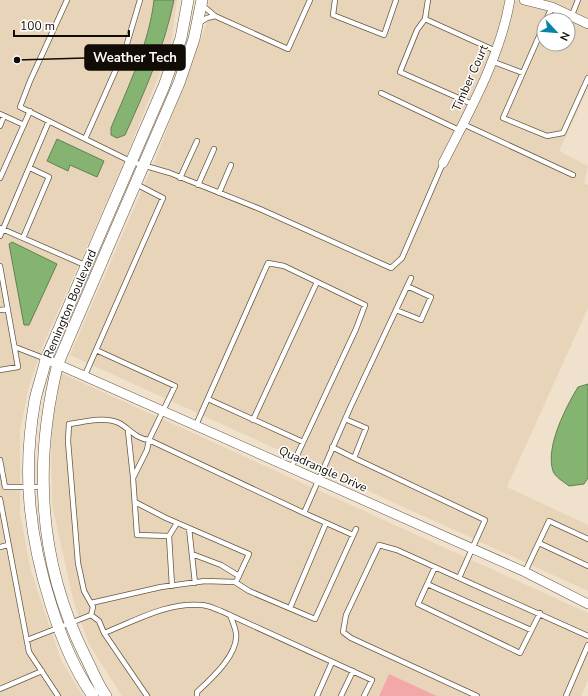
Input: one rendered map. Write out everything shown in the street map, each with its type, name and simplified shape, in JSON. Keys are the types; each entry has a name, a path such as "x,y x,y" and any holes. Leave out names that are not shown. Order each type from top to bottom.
{"street":[{"name":"Remington Boulevard","path":"93,696 66,648 58,628 36,552 30,515 29,487 31,431 35,399 46,359 164,86 180,38 188,0"},
{"name":"Timber Court","path":"443,163 496,51 506,24 510,0"},
{"path":"524,0 552,7 564,12"},
{"name":"Remington Boulevard","path":"106,696 70,623 60,594 47,540 42,487 43,445 48,402 58,363 179,83 202,2"},
{"path":"576,17 588,24"},
{"name":"Quadrangle Drive","path":"46,359 164,410 472,548 525,572 588,604"}],"lane":[{"path":"67,0 30,81 20,107 132,162 180,178 218,193 391,268 402,258 443,163"},
{"path":"85,139 126,47 140,0"},
{"path":"202,2 215,16 288,49 310,0"},
{"path":"335,0 333,15 384,35 396,0"},
{"path":"428,0 425,19 417,30 400,72 472,104"},
{"path":"573,12 578,0"},
{"path":"550,12 552,7"},
{"path":"197,24 207,18 215,16"},
{"path":"425,19 496,51"},
{"path":"536,42 502,118 547,136 563,133 588,78"},
{"path":"491,61 522,73"},
{"path":"381,93 573,175"},
{"path":"0,178 30,111"},
{"path":"0,126 2,115 24,124"},
{"path":"0,236 1,228 30,168 49,121"},
{"path":"180,178 197,141"},
{"path":"198,185 214,149"},
{"path":"218,193 231,165"},
{"path":"23,238 49,177 30,168"},
{"path":"85,375 163,198 136,184"},
{"path":"1,228 87,266"},
{"path":"196,425 268,263 284,266 365,304 356,329 291,468"},
{"path":"0,266 18,367 0,370"},
{"path":"304,513 332,447 410,278"},
{"path":"254,420 317,282"},
{"path":"396,310 421,320 430,297 407,286"},
{"path":"0,310 8,308"},
{"path":"15,347 46,359"},
{"path":"96,350 175,386 149,440 147,450 133,478"},
{"path":"208,399 303,442"},
{"path":"345,419 366,428 354,458"},
{"path":"91,615 93,607 84,591 78,563 68,440 69,424 106,420 119,423 141,439 149,440 353,535"},
{"path":"128,431 137,535 169,536"},
{"path":"332,447 485,520 459,578"},
{"path":"0,460 3,487 42,487"},
{"path":"0,499 29,652 58,696"},
{"path":"134,502 177,523 249,554 236,582"},
{"path":"525,572 549,520 588,538"},
{"path":"172,586 169,536 177,523"},
{"path":"290,608 326,523"},
{"path":"189,528 194,583"},
{"path":"91,603 172,586 194,583 236,582 249,591 315,619 356,529"},
{"path":"539,543 588,566"},
{"path":"0,547 8,545"},
{"path":"477,696 351,638 343,632 346,615 380,545 397,550 540,613 588,636"},
{"path":"192,554 221,565 239,576"},
{"path":"435,567 418,604 520,652 540,613"},
{"path":"427,584 531,630"},
{"path":"104,633 166,608 183,605 203,605 230,615 372,680 364,696"},
{"path":"27,640 91,615"},
{"path":"91,615 99,621 104,633 147,696"},
{"path":"197,696 197,692 222,669 236,641 236,633 230,615"},
{"path":"566,696 588,645"},
{"path":"317,696 332,662"},
{"path":"341,696 353,671"},
{"path":"0,689 42,672"}],"shaded area":[{"path":"0,0 177,0 171,44 123,165 44,343 29,386 20,431 20,514 31,571 61,660 83,696 0,696"},
{"path":"154,0 174,0 170,18 147,86 125,135 117,138 111,135 111,128 143,49 148,33"},
{"path":"209,0 588,0 588,89 559,151 588,166 584,183 588,185 588,308 507,487 588,525 588,591 70,355 156,158 207,22"},
{"path":"57,139 104,161 97,177 70,165 68,171 47,161"},
{"path":"12,242 57,264 29,325 24,325 9,244"},
{"path":"61,373 588,613 588,680 581,696 437,696 389,674 379,696 122,696 89,644 74,603 52,505 51,432"},
{"path":"588,384 588,478 584,484 569,486 553,471 551,461 554,439 573,395 578,387"},
{"path":"389,674 437,696 379,696"}],"place":[{"name":"Weather Tech","path":"17,60"}]}
